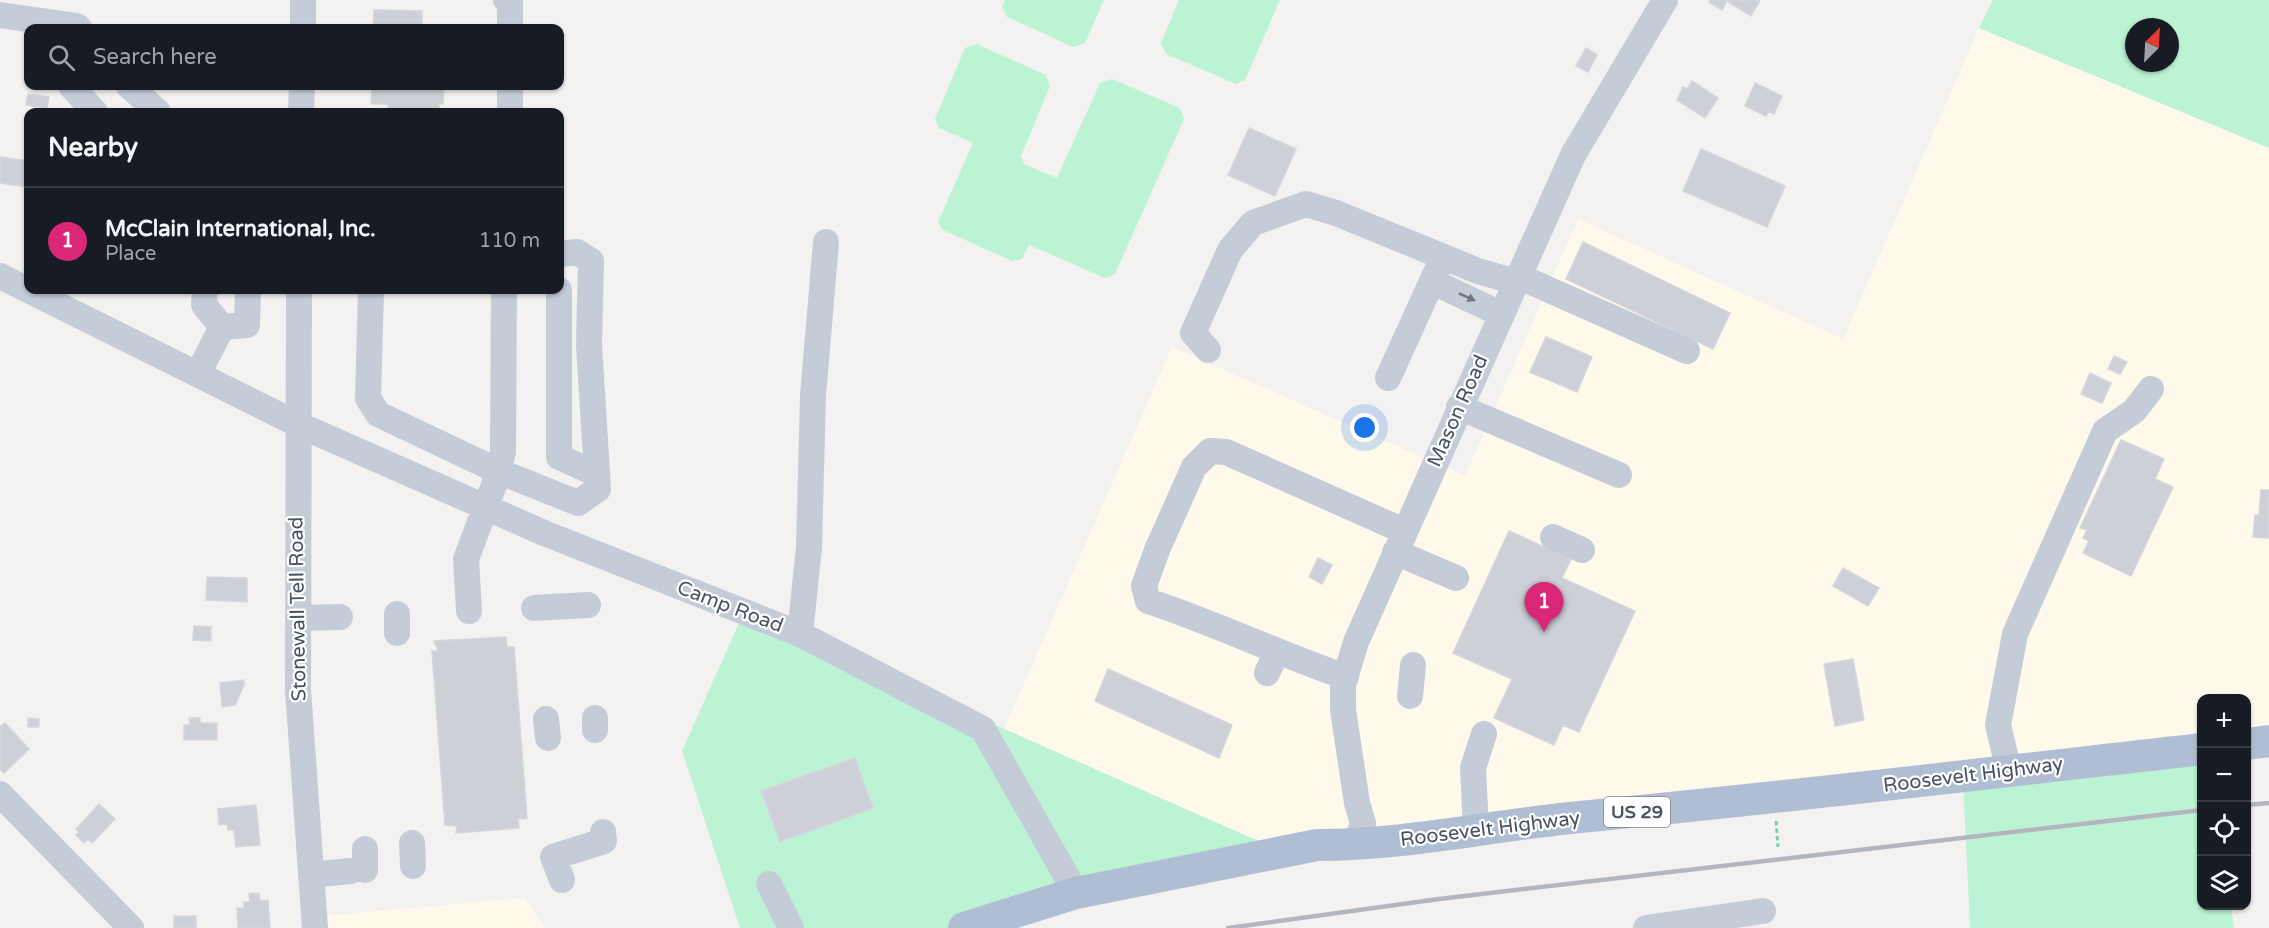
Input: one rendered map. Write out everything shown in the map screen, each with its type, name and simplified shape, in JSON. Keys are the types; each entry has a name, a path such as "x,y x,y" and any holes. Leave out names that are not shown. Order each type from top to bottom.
{"main road":[{"path":"2251,743 2269,741"},
{"name":"Roosevelt Highway","path":"964,928 1076,893 1317,845 1356,845 1540,821 1745,801 2197,750"}],"street":[{"path":"303,0 303,24"},
{"name":"Mason Road","path":"1356,845 1363,823 1357,803 1343,710 1343,685 1356,642 1573,155 1665,0"},
{"path":"509,1 510,24"},
{"path":"0,15 53,24"},
{"path":"75,90 92,108"},
{"path":"133,90 154,108"},
{"path":"302,90 302,108"},
{"path":"510,90 510,108"},
{"path":"1208,350 1193,333 1230,250 1253,223 1306,204 1336,213 1478,272 1517,279 1687,351"},
{"path":"800,634 809,547 813,396 826,242"},
{"path":"371,294 368,398 378,414 498,471 578,503 598,489 589,345 591,261 577,252 564,254"},
{"path":"1388,378 1443,257"},
{"name":"Camp Road","path":"0,276 24,288"},
{"path":"1433,282 1501,314"},
{"name":"Camp Road","path":"36,294 297,424 555,538 800,634 983,729 1076,893"},
{"path":"205,294 204,305 222,327"},
{"path":"222,327 247,325 248,294"},
{"name":"Stonewall Tell Road","path":"299,294 298,690 315,928"},
{"path":"469,611 466,559 486,508 503,452 504,294"},
{"path":"559,294 559,457 597,474"},
{"path":"198,374 222,327"},
{"path":"2009,771 1998,725 2015,634 2105,431 2134,411 2151,389"},
{"path":"1459,407 1618,475"},
{"path":"1346,677 1272,662 1194,616 1148,601 1144,586 1157,550 1194,467 1210,451 1226,452 1242,459 1400,542 1456,578"},
{"path":"1552,537 1582,550"},
{"path":"538,613 588,605"},
{"path":"298,618 347,622"},
{"path":"1410,696 1413,664"},
{"path":"1476,830 1473,768 1484,734"},
{"path":"0,794 131,928"},
{"path":"560,856 604,841 603,832"},
{"path":"311,876 360,863"},
{"path":"769,884 791,928"},
{"path":"1646,928 1763,911"}],"shaded area":[{"path":"1979,28 2269,148 2269,745 2251,747 2251,694 2197,694 2197,753 1297,858 1004,729 1172,347 1465,476 1578,219 1843,339"},
{"path":"525,898 545,928 320,928 320,916"}],"green space":[{"path":"1005,0 1104,0 1085,43 1073,47 1007,17 1002,7"},
{"path":"1179,0 1280,0 1245,80 1236,84 1166,54 1161,43"},
{"path":"1993,0 2269,0 2269,148 1979,28"},
{"path":"977,44 1046,75 1050,86 1021,156 1024,164 1057,178 1100,83 1112,79 1180,108 1184,119 1115,274 1105,278 1029,245 1022,259 1012,261 943,230 938,222 973,143 939,128 935,119 965,48"},
{"path":"743,614 1297,858 989,928 740,928 682,751"},
{"path":"2197,753 2197,910 2232,910 2234,928 1970,928 1963,779"}],"building":[{"path":"1710,0 1760,0 1751,16 1727,1 1722,10 1709,2"},
{"path":"374,10 422,11 422,24 373,24"},
{"path":"1586,48 1597,55 1588,72 1576,66"},
{"path":"1692,81 1718,98 1705,118 1677,100 1683,87 1687,89"},
{"path":"1755,83 1782,96 1774,114 1769,111 1766,116 1745,106"},
{"path":"372,90 444,90 443,104 439,104 439,108 388,108 388,104 371,104"},
{"path":"28,94 49,97 47,108 26,105"},
{"path":"1249,128 1296,149 1275,196 1228,175"},
{"path":"1701,149 1785,186 1767,227 1683,191"},
{"path":"0,157 24,160 24,186 0,183"},
{"path":"1583,242 1730,313 1713,349 1566,279"},
{"path":"1546,337 1592,357 1577,392 1530,372"},
{"path":"2114,356 2127,362 2120,374 2108,369"},
{"path":"2090,373 2111,383 2102,403 2081,394"},
{"path":"2121,440 2164,459 2155,479 2173,487 2131,576 2083,553 2089,541 2083,538 2087,530 2080,528"},
{"path":"2261,490 2269,490 2269,538 2253,537 2255,515 2259,515"},
{"path":"1509,531 1571,559 1562,578 1635,611 1579,732 1563,725 1554,745 1494,718 1512,679 1453,653"},
{"path":"1318,558 1332,565 1322,584 1309,577"},
{"path":"1843,568 1879,588 1868,606 1833,586"},
{"path":"207,577 247,578 247,602 206,600"},
{"path":"194,626 211,627 211,641 193,640"},
{"path":"506,637 507,647 514,647 527,818 518,819 519,828 456,833 457,826 445,825 432,651 438,651 434,641"},
{"path":"1853,659 1864,720 1835,726 1824,664"},
{"path":"1108,669 1232,725 1219,758 1095,701"},
{"path":"244,680 235,705 222,707 220,683"},
{"path":"28,718 39,719 39,727 28,727"},
{"path":"189,718 200,718 200,723 217,723 217,740 184,740 184,725 190,725"},
{"path":"5,723 29,749 4,773 0,769 0,727"},
{"path":"855,758 873,808 780,842 761,791"},
{"path":"99,804 115,819 92,843 88,839 84,843 76,835 79,832 76,829"},
{"path":"256,805 260,845 236,847 234,830 228,830 227,824 219,825 218,809"},
{"path":"259,893 260,901 268,900 270,928 238,928 237,908 244,908 244,902 250,902 249,894"},
{"path":"174,916 196,916 196,928 174,928"}],"railway":[{"path":"2251,805 2269,803"},
{"path":"1228,928 1439,899 2197,811"}],"place":[{"name":"McClain International, Inc.","path":"1544,632"}]}
